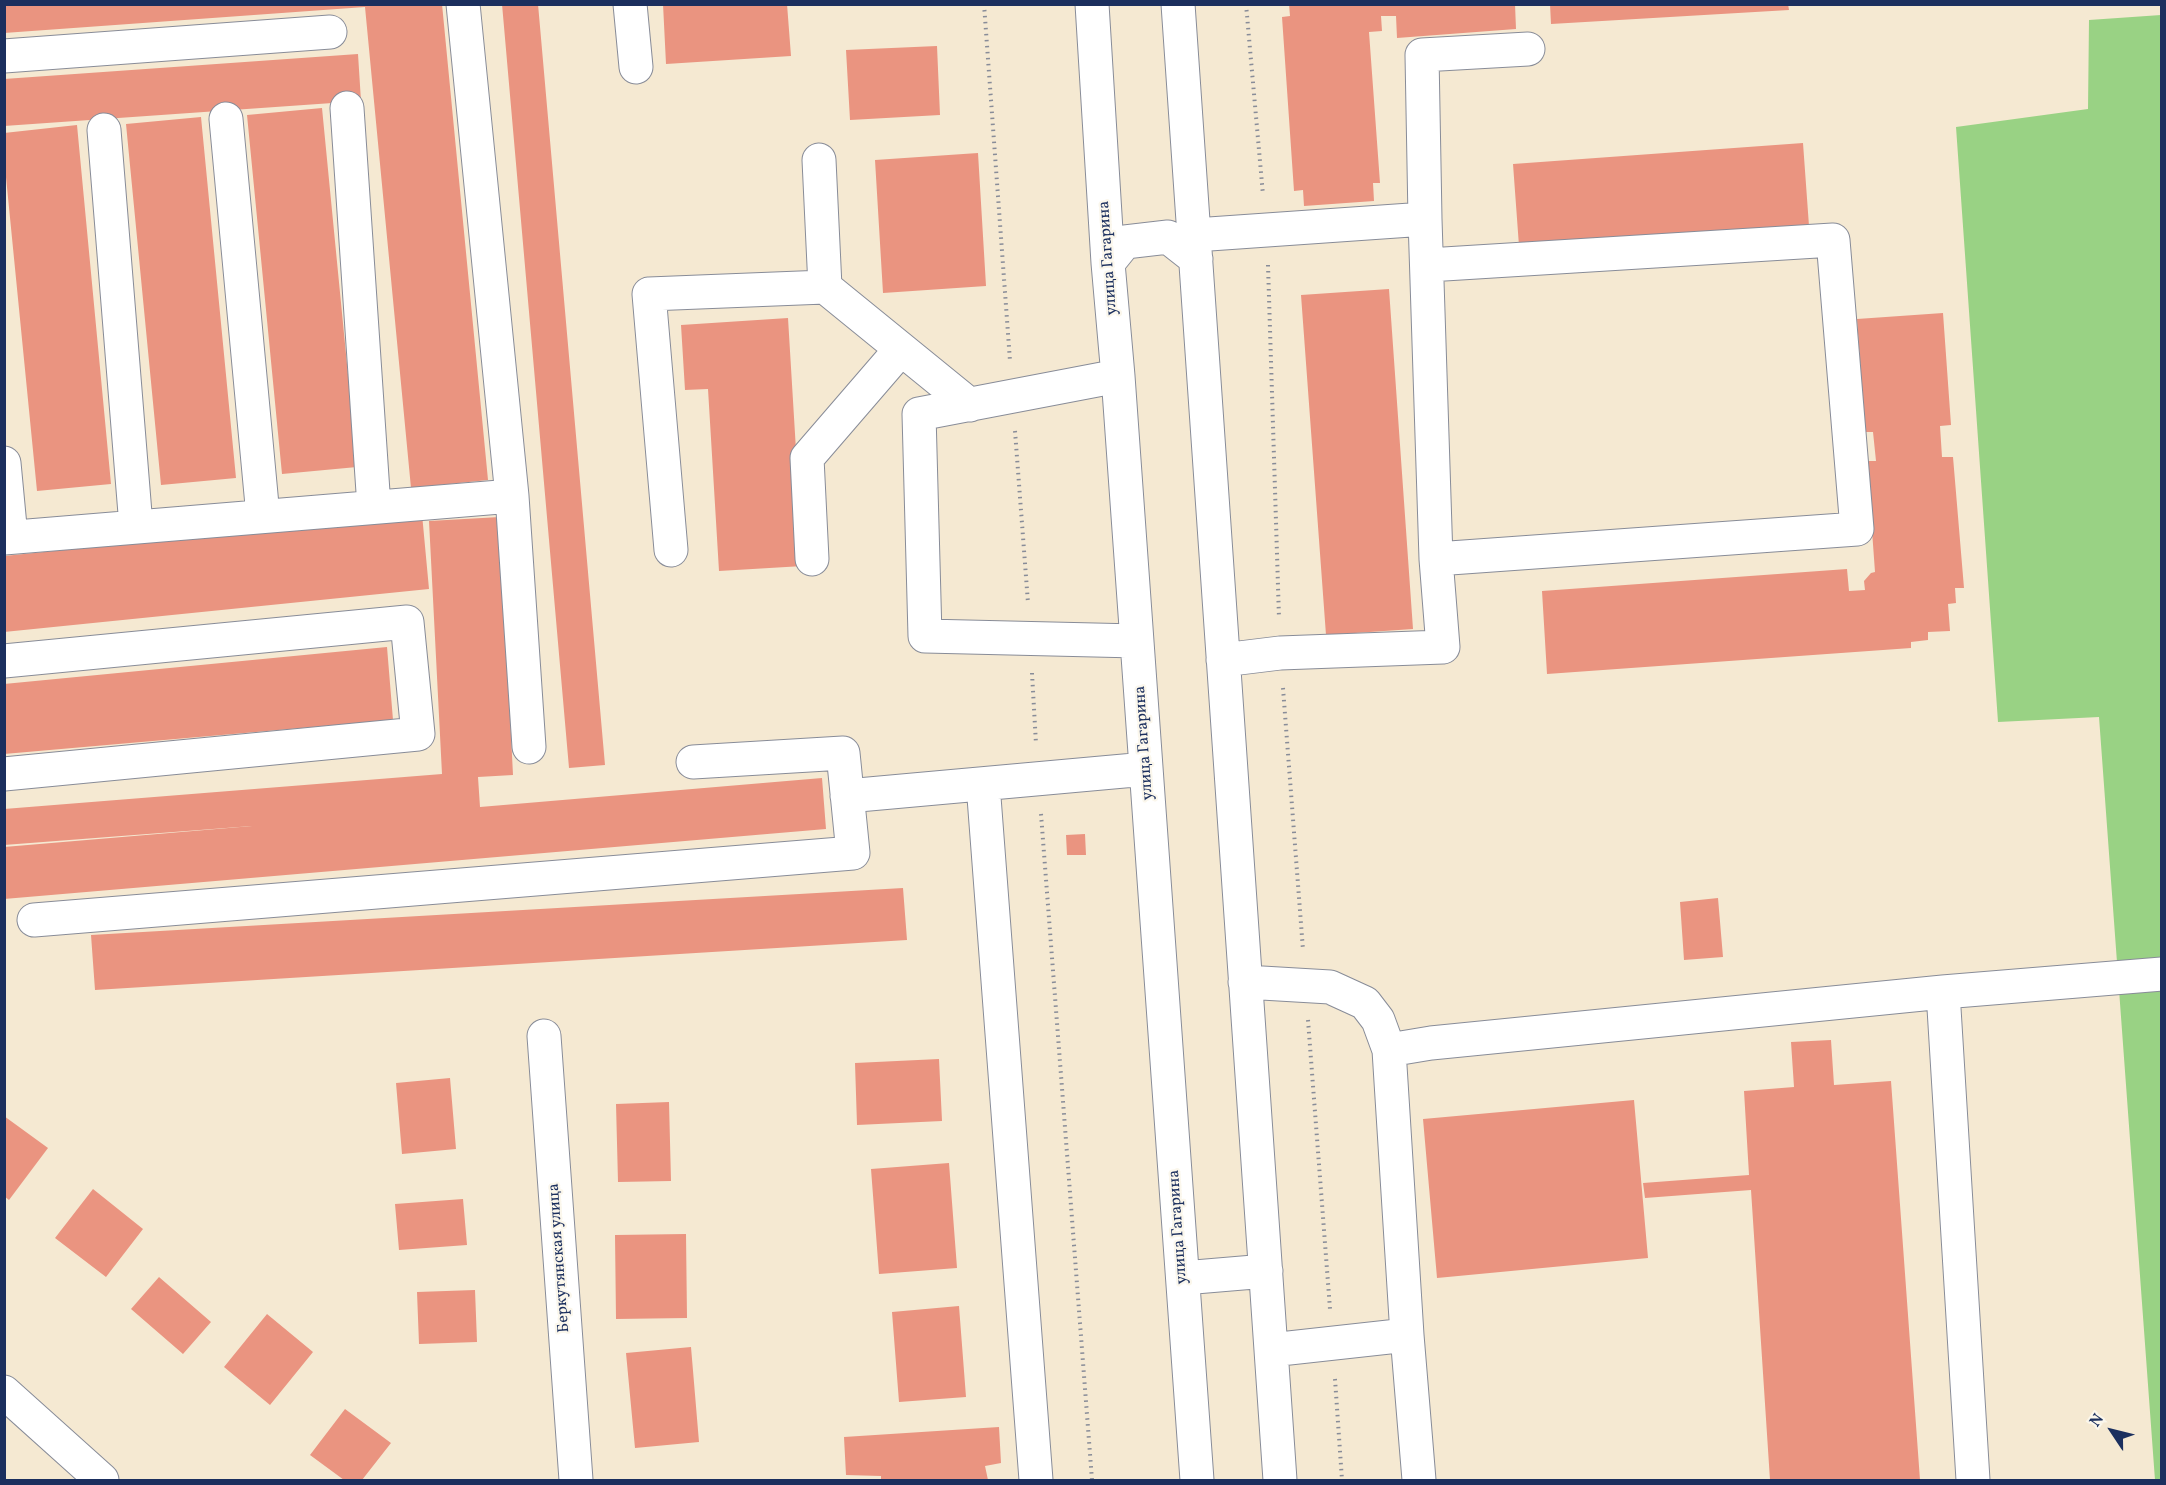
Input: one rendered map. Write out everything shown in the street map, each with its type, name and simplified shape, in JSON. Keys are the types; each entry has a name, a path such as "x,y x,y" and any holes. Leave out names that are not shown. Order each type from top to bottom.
{"street":[{"path":"463,4 512,496 529,747"},
{"path":"630,4 636,67"},
{"name":"улица Гагарина","path":"1092,4 1108,263 1197,1480"},
{"path":"1178,4 1280,1480"},
{"path":"4,56 330,32"},
{"path":"1223,660 1280,653 1443,647 1436,559 1422,54 1528,49"},
{"path":"347,108 374,507"},
{"path":"226,119 263,516"},
{"path":"104,130 136,526"},
{"path":"819,160 825,287"},
{"path":"1108,263 1125,242 1168,237 1196,247 1266,229 1425,219"},
{"path":"1428,266 1833,240 1857,529 1436,559"},
{"path":"671,550 649,294 825,287 970,405"},
{"path":"812,559 807,458 901,349"},
{"path":"1118,376 919,414 926,636 1137,641"},
{"path":"4,463 8,537 512,496"},
{"path":"4,661 407,622 418,734 4,774"},
{"path":"34,920 853,852 843,753 693,762"},
{"path":"847,796 1146,769"},
{"path":"983,784 1036,1480"},
{"path":"1389,1050 1431,1043 2162,974"},
{"path":"1245,982 1330,987 1365,1004 1378,1020 1389,1050 1407,1335 1419,1480"},
{"path":"1942,993 1974,1480"},
{"name":"Беркутянская улица","path":"544,1035 576,1480"},
{"path":"1183,1278 1266,1271"},
{"path":"1271,1350 1407,1335"},
{"path":"4,1392 102,1480"}],"path":[{"path":"1246,4 1266,229 1280,653 1342,1480"}],"green space":[{"path":"2161,15 2161,1480 2155,1480 2099,717 1998,722 1956,127 2088,109 2089,20"}],"building":[{"path":"4,4 442,4 488,480 411,488 365,7 4,33"},
{"path":"502,4 538,4 605,765 569,768"},
{"path":"663,4 787,4 791,56 666,64"},
{"path":"1289,4 1515,4 1516,29 1397,38 1396,16 1381,16 1382,31 1369,32 1380,183 1373,183 1374,201 1304,206 1303,190 1294,191 1282,17 1290,16"},
{"path":"1550,4 1788,4 1789,10 1551,24"},
{"path":"937,46 940,115 850,120 846,50"},
{"path":"358,54 361,101 4,126 4,79"},
{"path":"322,108 357,467 282,474 247,115"},
{"path":"201,117 236,478 161,485 126,124"},
{"path":"77,125 111,484 37,491 4,157 4,133"},
{"path":"1803,143 1809,226 1519,246 1513,164"},
{"path":"978,153 986,286 883,293 875,160"},
{"path":"1389,289 1413,629 1326,635 1301,295"},
{"path":"1943,313 1951,425 1940,426 1942,457 1953,457 1964,588 1955,588 1956,603 1948,604 1950,631 1928,632 1928,640 1911,642 1911,648 1547,674 1542,591 1847,569 1849,591 1865,590 1864,581 1875,572 1867,461 1876,461 1873,432 1865,432 1857,319"},
{"path":"788,318 803,566 719,571 708,389 685,390 681,325"},
{"path":"422,514 429,589 4,632 4,556"},
{"path":"500,517 513,775 478,777 480,807 822,778 826,829 4,899 4,847 252,826 4,845 4,809 442,774 429,521"},
{"path":"387,647 393,720 4,754 4,684"},
{"path":"1085,834 1086,855 1067,855 1066,835"},
{"path":"903,888 907,940 95,990 91,935"},
{"path":"1718,898 1723,957 1684,960 1680,902"},
{"path":"1831,1040 1834,1085 1891,1081 1920,1480 1770,1480 1751,1190 1645,1198 1643,1183 1749,1175 1744,1091 1794,1087 1791,1042"},
{"path":"939,1059 942,1121 857,1125 855,1063"},
{"path":"450,1078 456,1149 402,1154 396,1083"},
{"path":"1634,1100 1648,1258 1437,1278 1423,1119"},
{"path":"669,1102 671,1181 618,1182 616,1104"},
{"path":"4,1116 48,1148 9,1200 4,1196"},
{"path":"949,1163 957,1268 879,1274 871,1169"},
{"path":"93,1189 143,1229 106,1277 55,1238"},
{"path":"463,1199 467,1245 399,1250 395,1204"},
{"path":"686,1234 687,1318 616,1319 615,1235"},
{"path":"159,1277 211,1322 183,1354 131,1309"},
{"path":"475,1290 477,1342 419,1344 417,1292"},
{"path":"959,1306 966,1397 899,1402 892,1312"},
{"path":"267,1314 313,1352 270,1405 224,1367"},
{"path":"691,1347 699,1442 635,1448 626,1353"},
{"path":"345,1409 391,1443 362,1480 344,1480 310,1455"},
{"path":"999,1427 1001,1463 985,1466 988,1480 881,1480 881,1476 846,1475 844,1437"}]}
